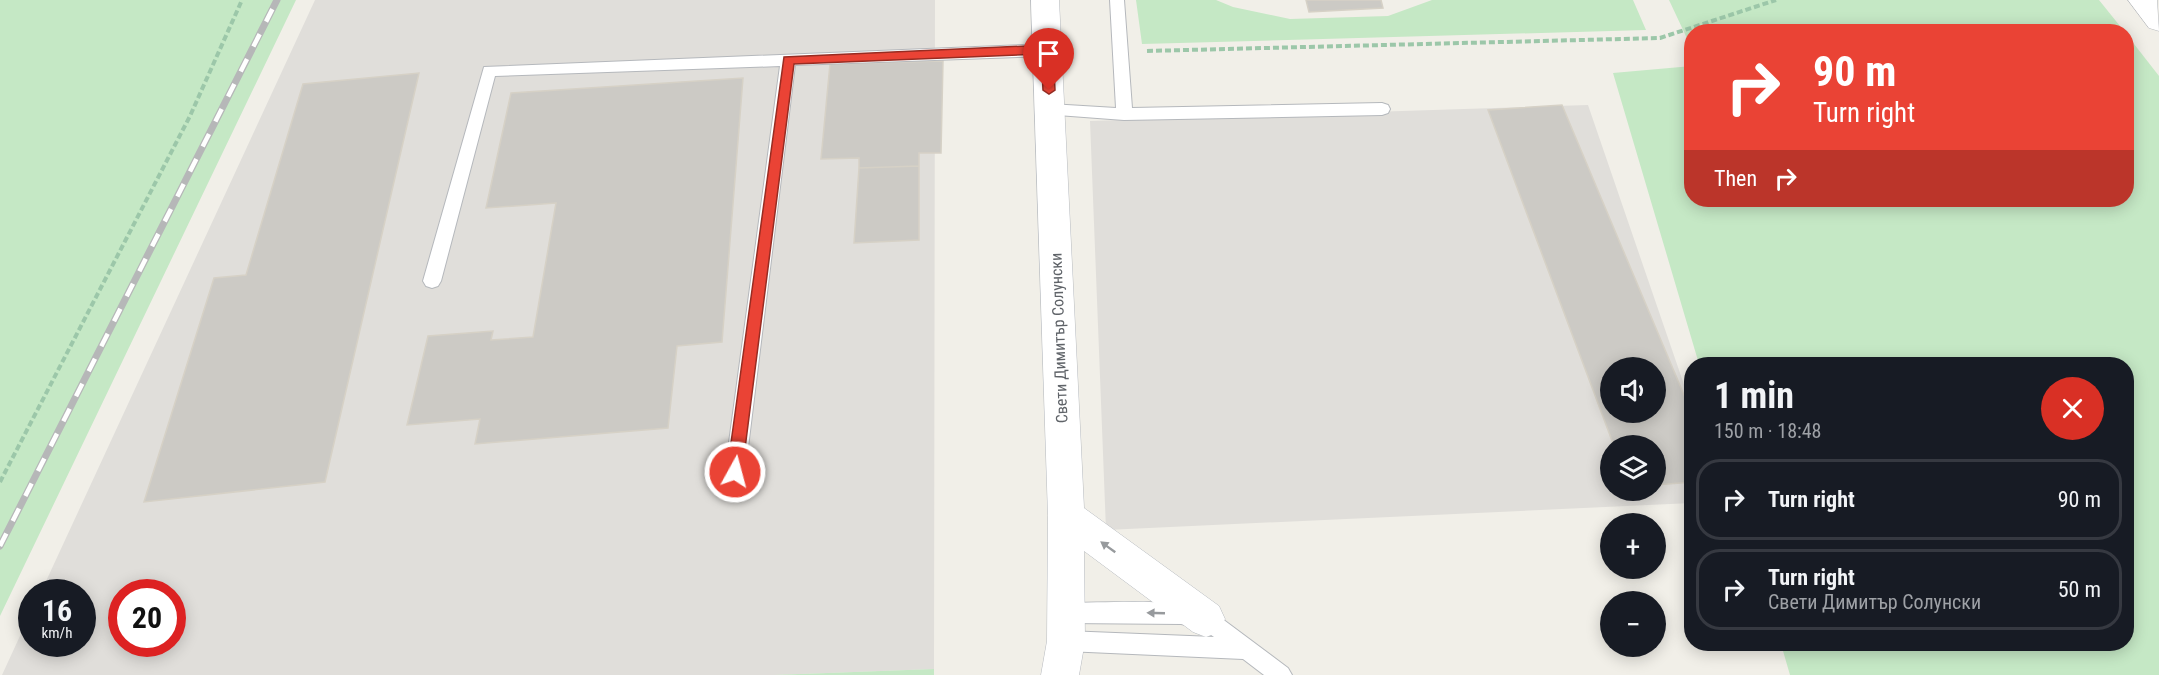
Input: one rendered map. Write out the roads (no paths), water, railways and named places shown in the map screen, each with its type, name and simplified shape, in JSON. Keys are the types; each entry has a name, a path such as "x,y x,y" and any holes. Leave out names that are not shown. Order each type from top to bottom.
{"main road":[{"name":"Свети Димитър Солунски","path":"1045,0 1066,516 1066,652"},
{"path":"2142,0 2159,21"},
{"path":"1066,516 1206,619"}],"lane":[{"path":"1117,0 1124,114"},
{"path":"432,281 489,71 1047,50"},
{"path":"735,472 788,60"},
{"path":"1050,110 1124,114 1382,109"},
{"path":"1066,652 1181,614 1206,619 1281,675"},
{"path":"1066,652 1246,649"}],"railway":[{"path":"0,546 277,0"}]}
